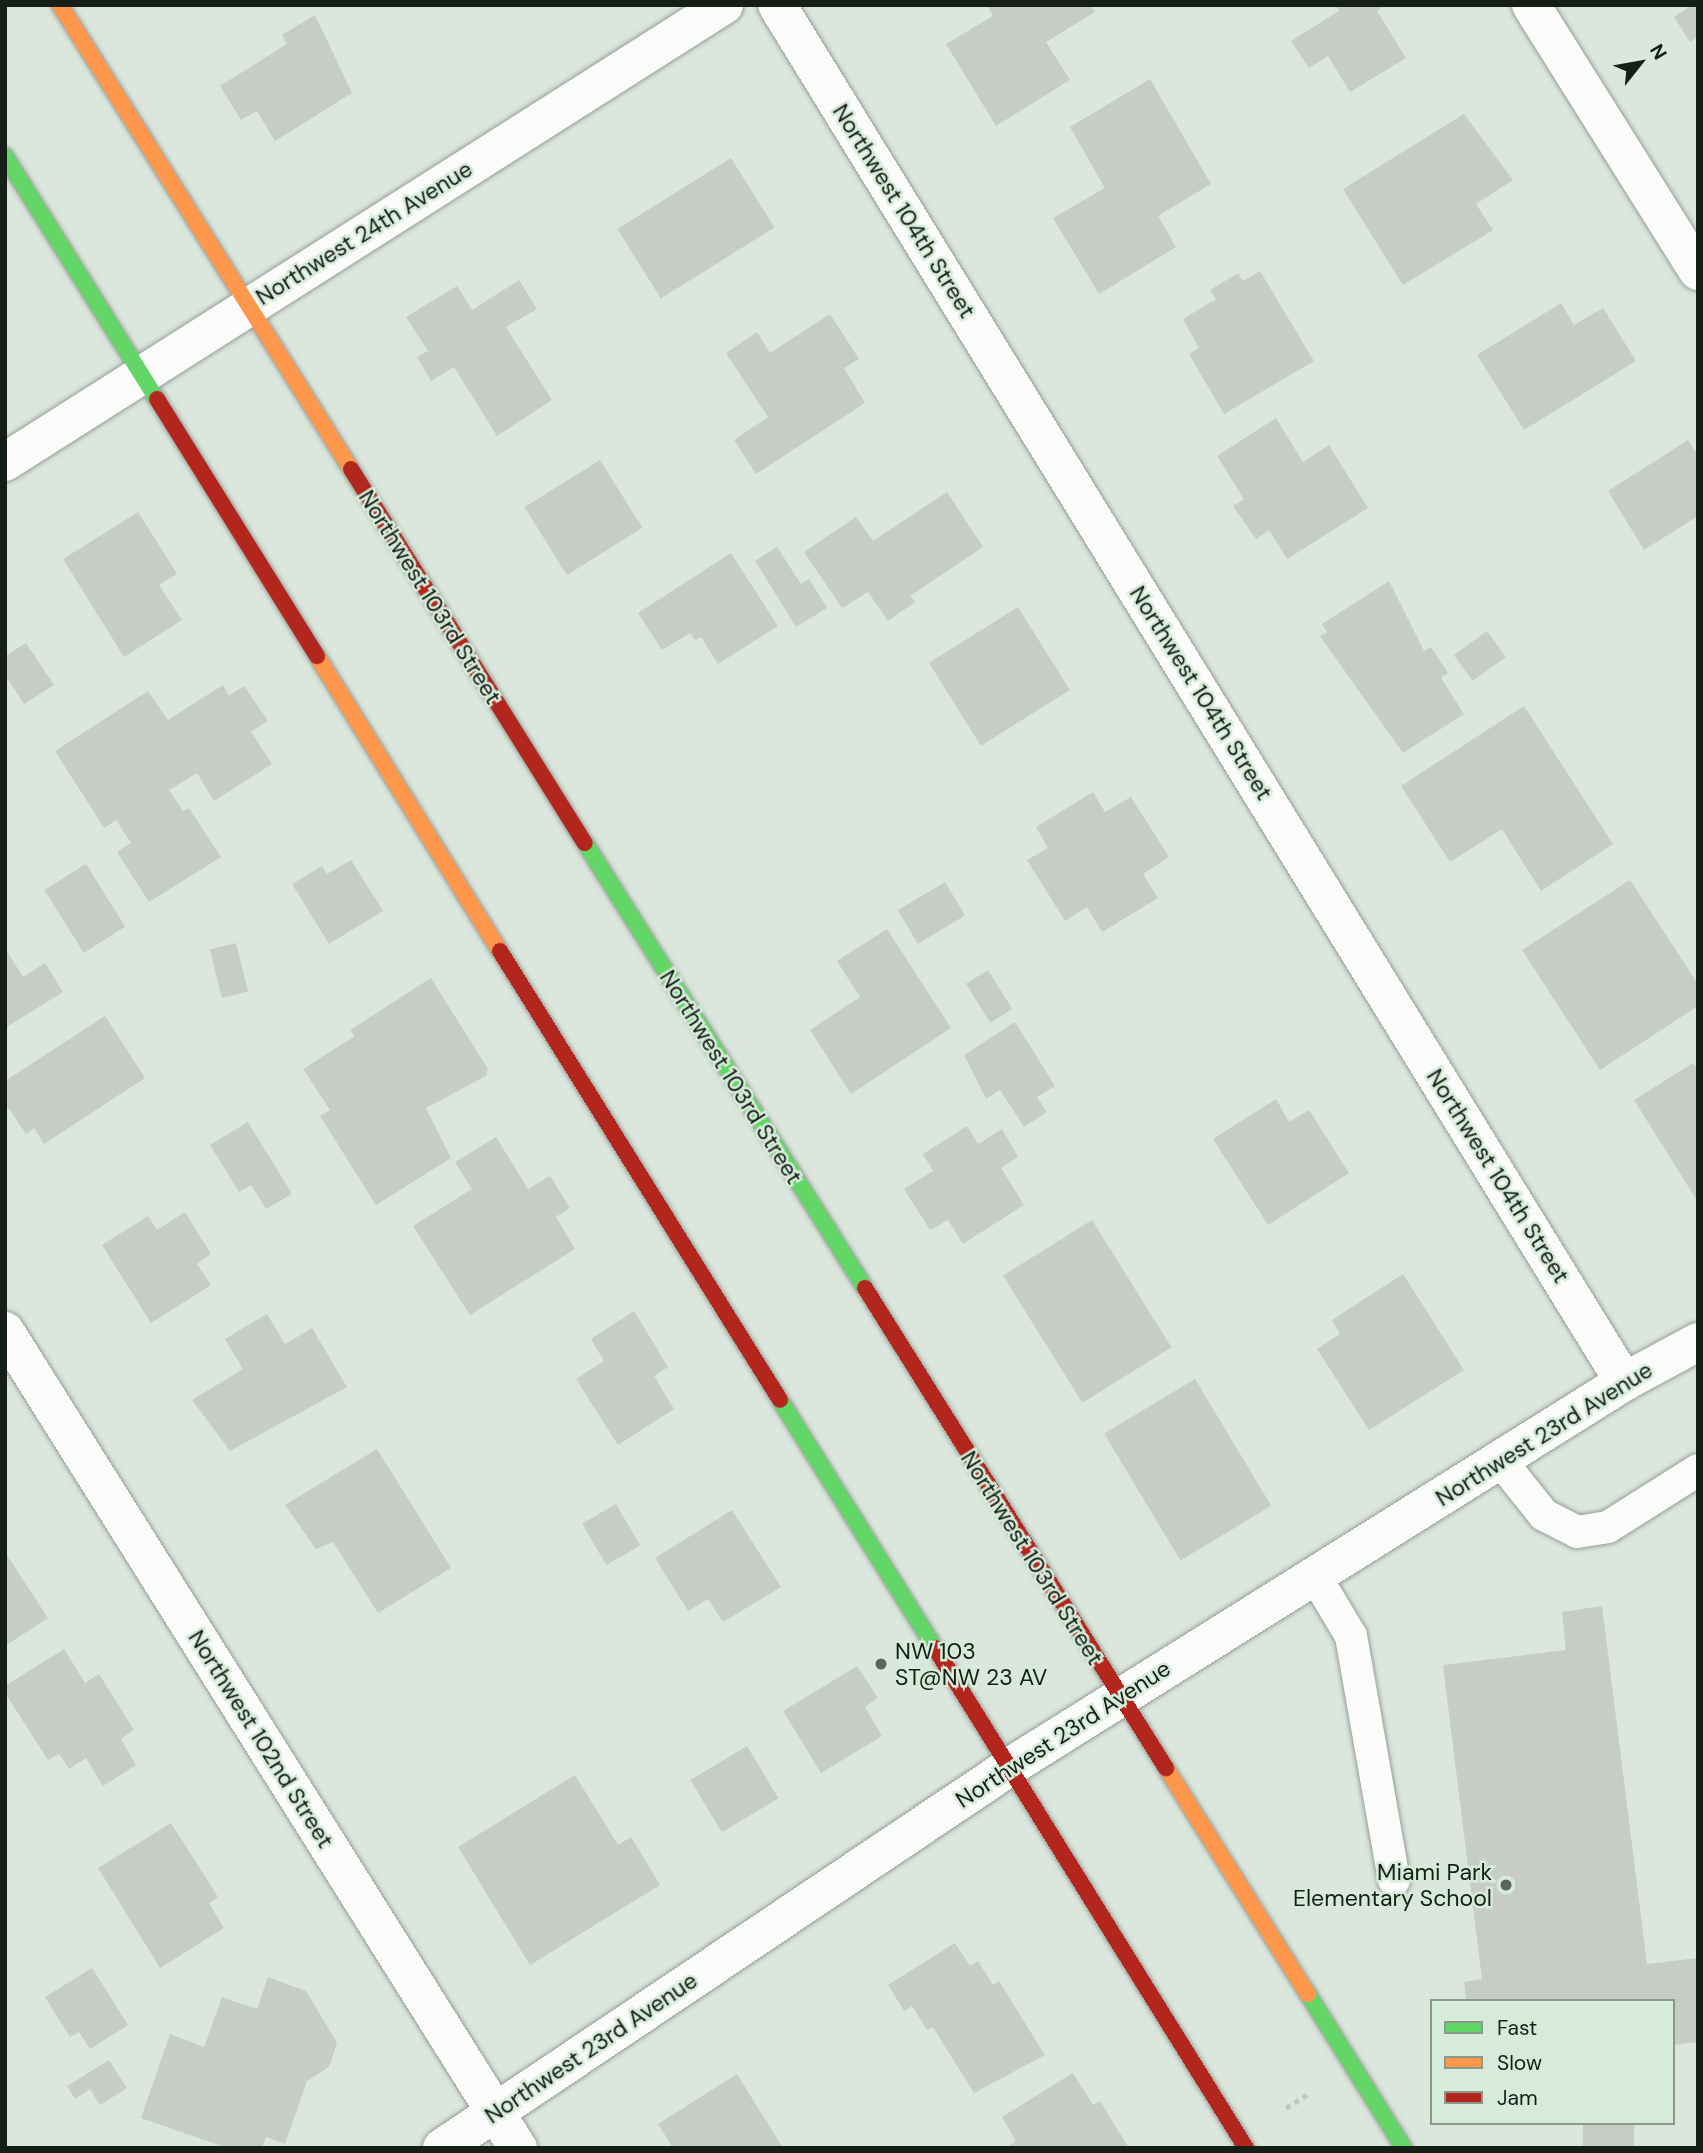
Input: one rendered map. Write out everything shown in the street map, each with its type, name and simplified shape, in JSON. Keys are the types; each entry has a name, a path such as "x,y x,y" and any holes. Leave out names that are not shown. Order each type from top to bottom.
{"main road":[{"name":"Northwest 103rd Street","path":"60,5 1404,2148"},
{"path":"5,156 1246,2148"}],"street":[{"name":"Northwest 24th Avenue","path":"5,462 141,373 724,5"},
{"name":"Northwest 104th Street","path":"777,5 1624,1382"},
{"path":"1531,5 1698,271"},
{"name":"Northwest 102nd Street","path":"5,1331 518,2148"},
{"name":"Northwest 23rd Avenue","path":"442,2148 1007,1768 1624,1382 1698,1342"}],"lane":[{"path":"1500,1460 1544,1515 1577,1532 1608,1527 1698,1469"},
{"path":"1315,1576 1351,1636 1394,1880"}],"path":[{"path":"1286,2108 1307,2095"}],"building":[{"path":"987,5 1090,5 1095,12 1046,42 1070,80 996,126 946,44 993,16"},
{"path":"1335,5 1386,5 1377,11 1406,58 1350,92 1328,56 1309,68 1291,41 1339,11"},
{"path":"1692,5 1698,5 1698,37 1690,42 1674,17"},
{"path":"315,15 352,93 275,141 257,111 241,120 220,86 287,44 282,35"},
{"path":"1150,79 1211,184 1158,216 1176,247 1099,294 1053,218 1105,188 1070,127"},
{"path":"1464,114 1513,180 1476,204 1493,230 1403,285 1343,189"},
{"path":"731,158 774,228 661,299 617,229"},
{"path":"1260,271 1314,361 1224,414 1189,354 1199,348 1183,319 1216,299 1210,290 1238,273 1243,281"},
{"path":"519,280 537,309 506,327 552,400 497,436 454,367 431,381 417,357 428,351 406,317 457,286 472,310"},
{"path":"1561,303 1574,325 1603,308 1636,361 1524,430 1477,355"},
{"path":"830,314 859,359 844,368 865,403 756,474 734,440 768,417 726,353 757,332 770,353"},
{"path":"1276,418 1303,462 1329,445 1368,508 1287,559 1269,530 1256,539 1233,506 1244,499 1217,456"},
{"path":"1688,440 1698,455 1698,516 1644,550 1608,491"},
{"path":"600,460 642,528 567,575 525,507"},
{"path":"947,492 983,547 910,596 915,602 888,621 868,592 842,608 804,552 856,517 873,541"},
{"path":"138,512 177,574 159,585 182,620 124,657 63,559"},
{"path":"777,547 801,584 809,579 827,608 796,627 755,561"},
{"path":"731,553 778,626 718,664 701,637 695,640 690,633 662,650 638,613"},
{"path":"1389,581 1424,651 1431,647 1448,673 1441,678 1464,714 1403,753 1320,636 1327,632 1322,624"},
{"path":"1018,607 1070,690 981,746 929,663"},
{"path":"1487,631 1506,657 1473,681 1454,655"},
{"path":"26,643 54,685 24,704 5,675 5,656"},
{"path":"223,685 229,696 244,686 268,721 251,732 272,764 214,801 197,773 169,790 183,811 189,808 221,857 149,902 117,852 131,843 116,820 104,828 55,751 148,691 168,720"},
{"path":"1524,706 1613,844 1541,891 1502,829 1450,862 1401,786"},
{"path":"1093,792 1105,812 1131,797 1169,857 1143,874 1158,898 1102,932 1087,907 1065,921 1027,860 1048,848 1036,827"},
{"path":"351,860 383,911 329,944 292,884 322,866 327,874"},
{"path":"86,864 125,927 84,953 44,890"},
{"path":"1630,880 1698,984 1698,1006 1600,1070 1522,950"},
{"path":"945,882 965,915 918,944 898,910"},
{"path":"887,929 951,1028 851,1094 810,1030 860,997 837,961"},
{"path":"236,943 248,992 222,998 210,950"},
{"path":"5,948 23,977 45,963 63,992 5,1028"},
{"path":"988,970 1012,1009 990,1023 966,984"},
{"path":"431,978 488,1069 486,1076 426,1108 451,1158 376,1205 320,1116 330,1110 303,1069 355,1036 350,1030"},
{"path":"105,1016 145,1078 44,1144 34,1128 26,1134 5,1103 5,1081"},
{"path":"1015,1022 1055,1086 1037,1097 1047,1112 1024,1127 1000,1090 986,1099 964,1055"},
{"path":"1693,1063 1698,1070 1698,1202 1634,1100"},
{"path":"1276,1099 1289,1122 1309,1110 1349,1173 1268,1225 1213,1139"},
{"path":"248,1122 292,1194 266,1209 251,1185 239,1192 210,1145"},
{"path":"967,1126 978,1144 1002,1129 1018,1157 1001,1168 1024,1205 963,1244 948,1220 930,1230 904,1189 933,1171 923,1154"},
{"path":"496,1137 528,1189 550,1176 570,1208 556,1217 575,1249 470,1315 413,1226 472,1189 455,1162"},
{"path":"185,1212 211,1254 197,1264 211,1285 151,1323 102,1245 148,1216 157,1230"},
{"path":"1092,1220 1171,1347 1082,1403 1003,1276"},
{"path":"1403,1274 1464,1370 1369,1430 1317,1349 1340,1334 1332,1320"},
{"path":"634,1311 668,1367 654,1376 674,1409 618,1445 576,1379 604,1361 591,1339"},
{"path":"267,1314 285,1344 312,1328 347,1387 230,1451 192,1400 243,1369 225,1339"},
{"path":"1195,1379 1271,1506 1180,1560 1104,1434"},
{"path":"377,1449 451,1568 378,1613 333,1542 316,1549 285,1505"},
{"path":"616,1504 640,1546 606,1565 582,1524"},
{"path":"732,1510 781,1587 723,1622 708,1599 688,1611 655,1558"},
{"path":"5,1552 48,1618 5,1646"},
{"path":"1602,1606 1647,1964 1698,1958 1698,2042 1675,2045 1675,1999 1466,1999 1464,1982 1482,1979 1443,1665 1566,1650 1562,1612"},
{"path":"64,1649 85,1683 99,1674 134,1730 121,1739 136,1765 103,1786 86,1758 69,1769 59,1754 48,1760 5,1693 5,1686"},
{"path":"857,1666 878,1698 865,1707 882,1736 821,1773 783,1711"},
{"path":"747,1746 778,1798 722,1832 690,1780"},
{"path":"575,1775 618,1845 631,1837 660,1885 530,1965 458,1847"},
{"path":"171,1823 218,1897 209,1903 224,1928 160,1968 98,1868"},
{"path":"955,1943 970,1966 978,1961 993,1985 999,1981 1045,2055 974,2093 933,2027 927,2030 912,2006 904,2011 888,1985"},
{"path":"92,1968 128,2025 90,2049 79,2032 70,2037 45,1997"},
{"path":"268,1977 306,1991 337,2043 329,2067 307,2081 285,2144 266,2137 262,2148 227,2148 141,2118 170,2034 204,2047 222,1997 257,2009"},
{"path":"109,2060 127,2088 100,2105 90,2089 75,2099 67,2086"},
{"path":"1073,2073 1093,2105 1100,2101 1129,2148 1006,2148 1016,2141 1002,2117"},
{"path":"737,2074 783,2148 673,2148 658,2124"},
{"path":"1583,2125 1634,2125 1634,2148 1583,2148"}],"traffic: fast":[{"path":"5,156 157,399"},
{"path":"585,843 865,1288"},
{"path":"780,1400 935,1648"},
{"path":"1308,1994 1404,2148"}],"traffic: slow":[{"path":"60,5 351,469"},
{"path":"317,656 500,951"},
{"path":"1166,1768 1308,1994"}],"traffic: jam":[{"path":"157,399 317,656"},
{"path":"351,469 585,843"},
{"path":"500,951 780,1400"},
{"path":"865,1288 1166,1768"},
{"path":"935,1648 1246,2148"}],"place":[{"name":"NW 103 ST@NW 23 AV","path":"881,1664"},
{"name":"Miami Park Elementary School","path":"1506,1885"}]}
